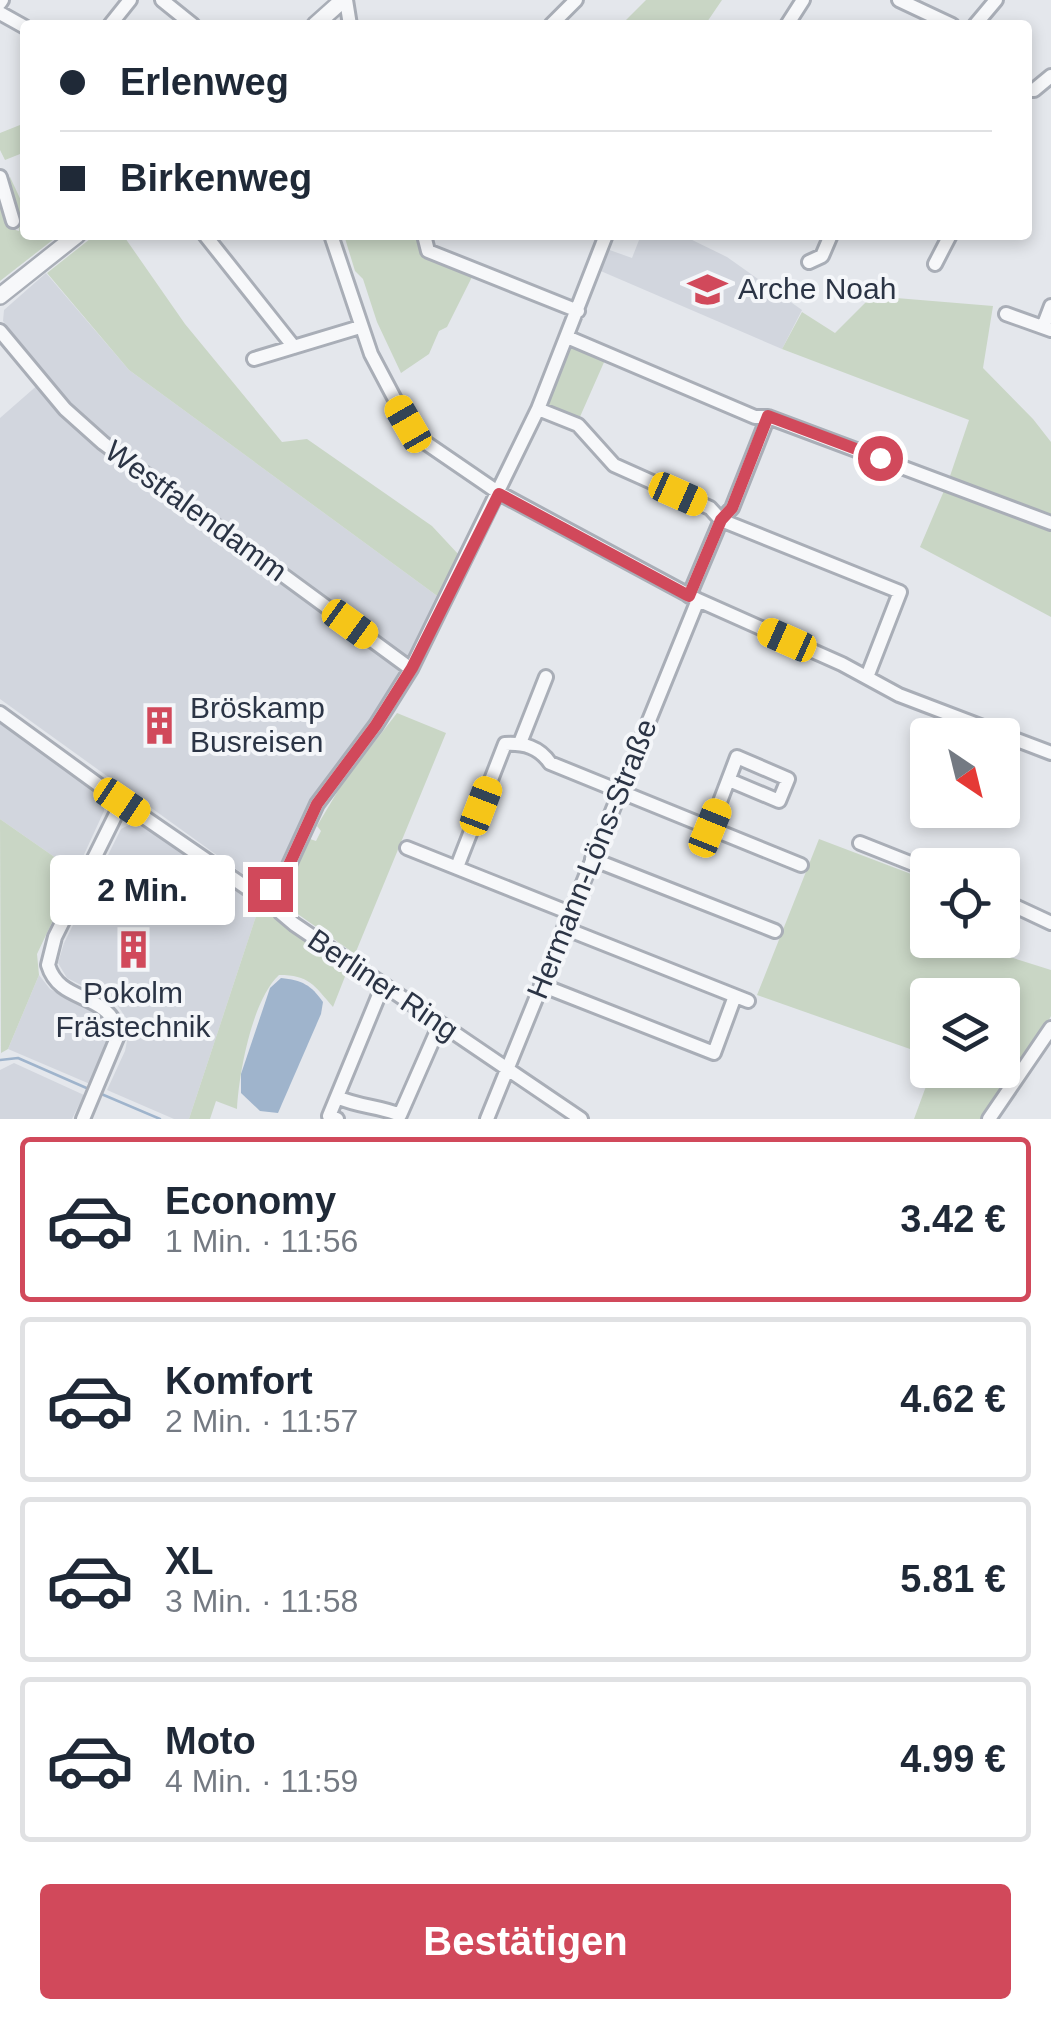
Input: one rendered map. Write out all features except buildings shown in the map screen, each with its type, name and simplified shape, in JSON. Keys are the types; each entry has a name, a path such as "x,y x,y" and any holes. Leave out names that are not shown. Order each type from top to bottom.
{"street":[{"path":"114,20 130,0"},
{"path":"322,20 345,0"},
{"path":"556,20 576,0"},
{"path":"900,0 942,20"},
{"path":"979,20 996,0"},
{"path":"168,2 188,20"},
{"path":"0,177 12,221"},
{"path":"0,296 71,240"},
{"path":"209,240 294,347"},
{"path":"333,240 360,327 388,388 408,424 426,443 499,494 694,598 868,677 899,695 1051,753"},
{"path":"425,240 428,251 578,311"},
{"path":"0,712 248,888 259,892 270,889 283,878 317,804 376,725 412,668 538,409 604,240"},
{"path":"809,262 822,256 829,240"},
{"path":"935,264 947,240"},
{"path":"1006,314 1047,328 1051,306"},
{"path":"254,359 360,327"},
{"name":"Westfalendamm","path":"0,331 64,409 103,444 412,668"},
{"path":"567,337 755,417 768,416 1051,523"},
{"path":"538,409 578,425 614,466 710,508 721,520 900,592 868,677"},
{"name":"Hermann-Löns-Straße","path":"487,1119 619,792 721,520 732,508 768,416"},
{"path":"520,743 546,677"},
{"path":"457,867 505,744 520,743 543,753 550,764 801,865"},
{"path":"710,828 728,780 737,757 788,779 779,801 728,780"},
{"path":"83,1119 119,1032 107,1009 59,986 48,964 55,937 122,802"},
{"path":"860,843 910,863"},
{"path":"407,848 570,913"},
{"path":"592,859 775,931"},
{"name":"Berliner Ring","path":"270,889 281,913 581,1119"},
{"path":"1020,908 1051,922"},
{"path":"541,985 714,1053 742,998 564,928"},
{"path":"340,1119 329,1116 343,1100 382,985"},
{"path":"343,1100 370,1110 382,1107 400,1116 440,1024"},
{"path":"989,1119 1051,1028"}],"shaded area":[{"name":"Arche Noah","path":"639,240 692,240 727,257 802,310 782,349 596,269 604,248 632,258"},
{"path":"46,273 129,370 440,598 394,685 306,810 277,869 262,882 250,879 0,699 0,418 48,376 3,321 4,310"},
{"path":"0,722 92,788 104,802 104,811 76,872 0,819"},
{"path":"137,821 259,907 189,1119 174,1119 107,1090 125,1051 129,1031 124,1015 115,1002 67,978 58,963 64,943 121,829"},
{"path":"39,975 50,989 101,1015 108,1024 110,1034 90,1084 8,1049"},
{"path":"14,1063 84,1095 72,1119 0,1119 0,1070"}],"green space":[{"path":"646,0 722,0 708,20 626,20"},
{"path":"20,125 20,154 5,160 0,150 0,133"},
{"path":"10,177 20,198 20,240 53,240 0,281 0,202 9,228 19,231"},
{"path":"89,240 126,240 185,324 282,442 307,439 432,526 459,555 440,598 129,370 47,273"},
{"path":"346,240 419,240 424,257 473,275 429,354 401,373 377,322 363,279 355,271"},
{"path":"872,296 993,306 983,368 1051,442 1051,617 920,547 969,420 782,349 802,312 835,333"},
{"path":"574,346 605,360 579,419 549,406 546,398 566,351"},
{"path":"397,713 446,733 355,954 289,908 285,891 310,839 316,841 321,831 317,826 342,784"},
{"path":"0,819 76,872 37,954 39,975 8,1049 1,1053"},
{"path":"819,839 910,874 910,958 1013,958 1051,970 1051,1016 1020,1065 1020,978 910,978 910,1049 757,995"},
{"path":"259,907 348,969 333,1007 310,983 279,975 254,1019 237,1109 216,1101 210,1119 189,1119"},
{"path":"925,1088 1004,1088 982,1119 914,1119"}],"water":[{"path":"281,978 305,984 323,1002 278,1113 260,1111 241,1093 241,1074 270,988"}],"waterway":[{"path":"0,1060 18,1058 91,1090"},
{"path":"99,1093 160,1119"}],"place":[{"name":"Arche Noah","path":"708,289"},
{"name":"Bröskamp Busreisen","path":"160,725"},
{"name":"Pokolm Frästechnik","path":"133,949"}],"route":[{"path":"270,889 283,878 317,804 376,725 412,668 499,494 689,596 721,520 732,508 768,416 880,458"}]}
